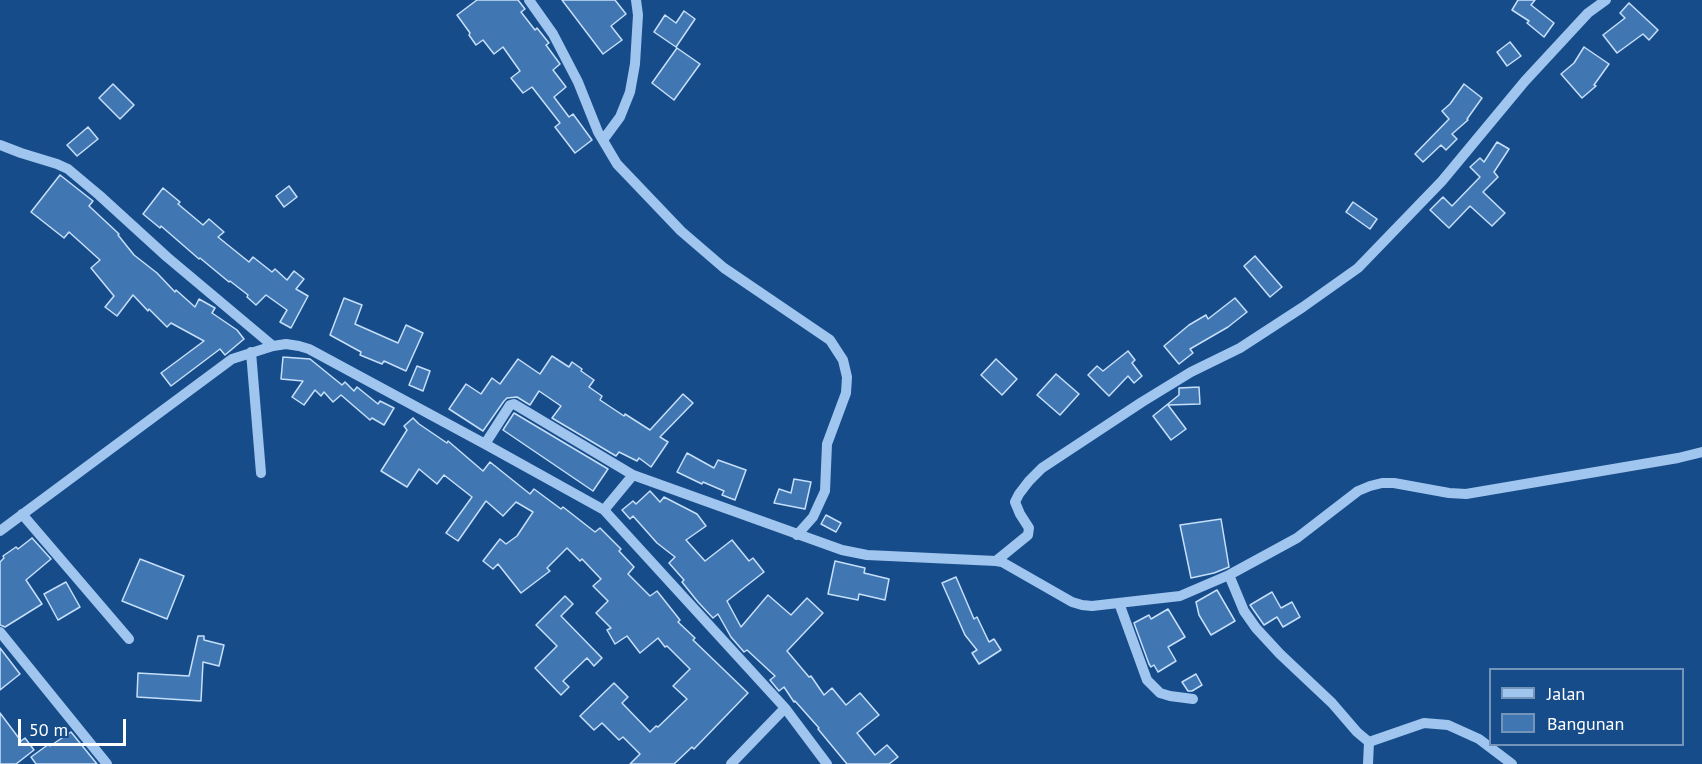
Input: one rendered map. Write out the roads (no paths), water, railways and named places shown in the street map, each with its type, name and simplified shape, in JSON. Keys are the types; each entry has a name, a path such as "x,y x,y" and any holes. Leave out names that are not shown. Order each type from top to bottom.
{"street":[{"path":"529,0 553,34 578,82 598,132 617,164 681,231 724,268 830,340 843,360 847,377 846,393 827,444 825,491 813,517 797,535"},
{"path":"603,140 620,117 630,92 635,64 638,15 636,0"},
{"path":"996,561 1028,535 1029,528 1015,502 1024,487 1042,468 1191,372 1240,348 1358,268 1442,181 1554,49 1588,13 1606,0"},
{"path":"0,145 68,169 167,257 273,346"},
{"path":"0,531 232,359 273,346 286,344 300,346 604,510 785,708 827,764"},
{"path":"251,352 261,473"},
{"path":"485,444 510,405 514,404 633,475 797,535 842,550 867,555 996,561 1007,564 1072,602 1092,606 1180,596 1229,575 1297,538 1358,491 1370,486 1394,483 1466,494 1702,452"},
{"path":"604,510 633,475"},
{"path":"22,514 129,639"},
{"path":"1229,575 1244,610 1256,628 1369,742"},
{"path":"1119,603 1147,680 1160,693 1193,699"},
{"path":"0,632 107,764"},
{"path":"733,763 785,708"},
{"path":"1369,742 1424,723 1448,725 1479,739 1512,764"},
{"path":"1368,764 1369,742"}]}
